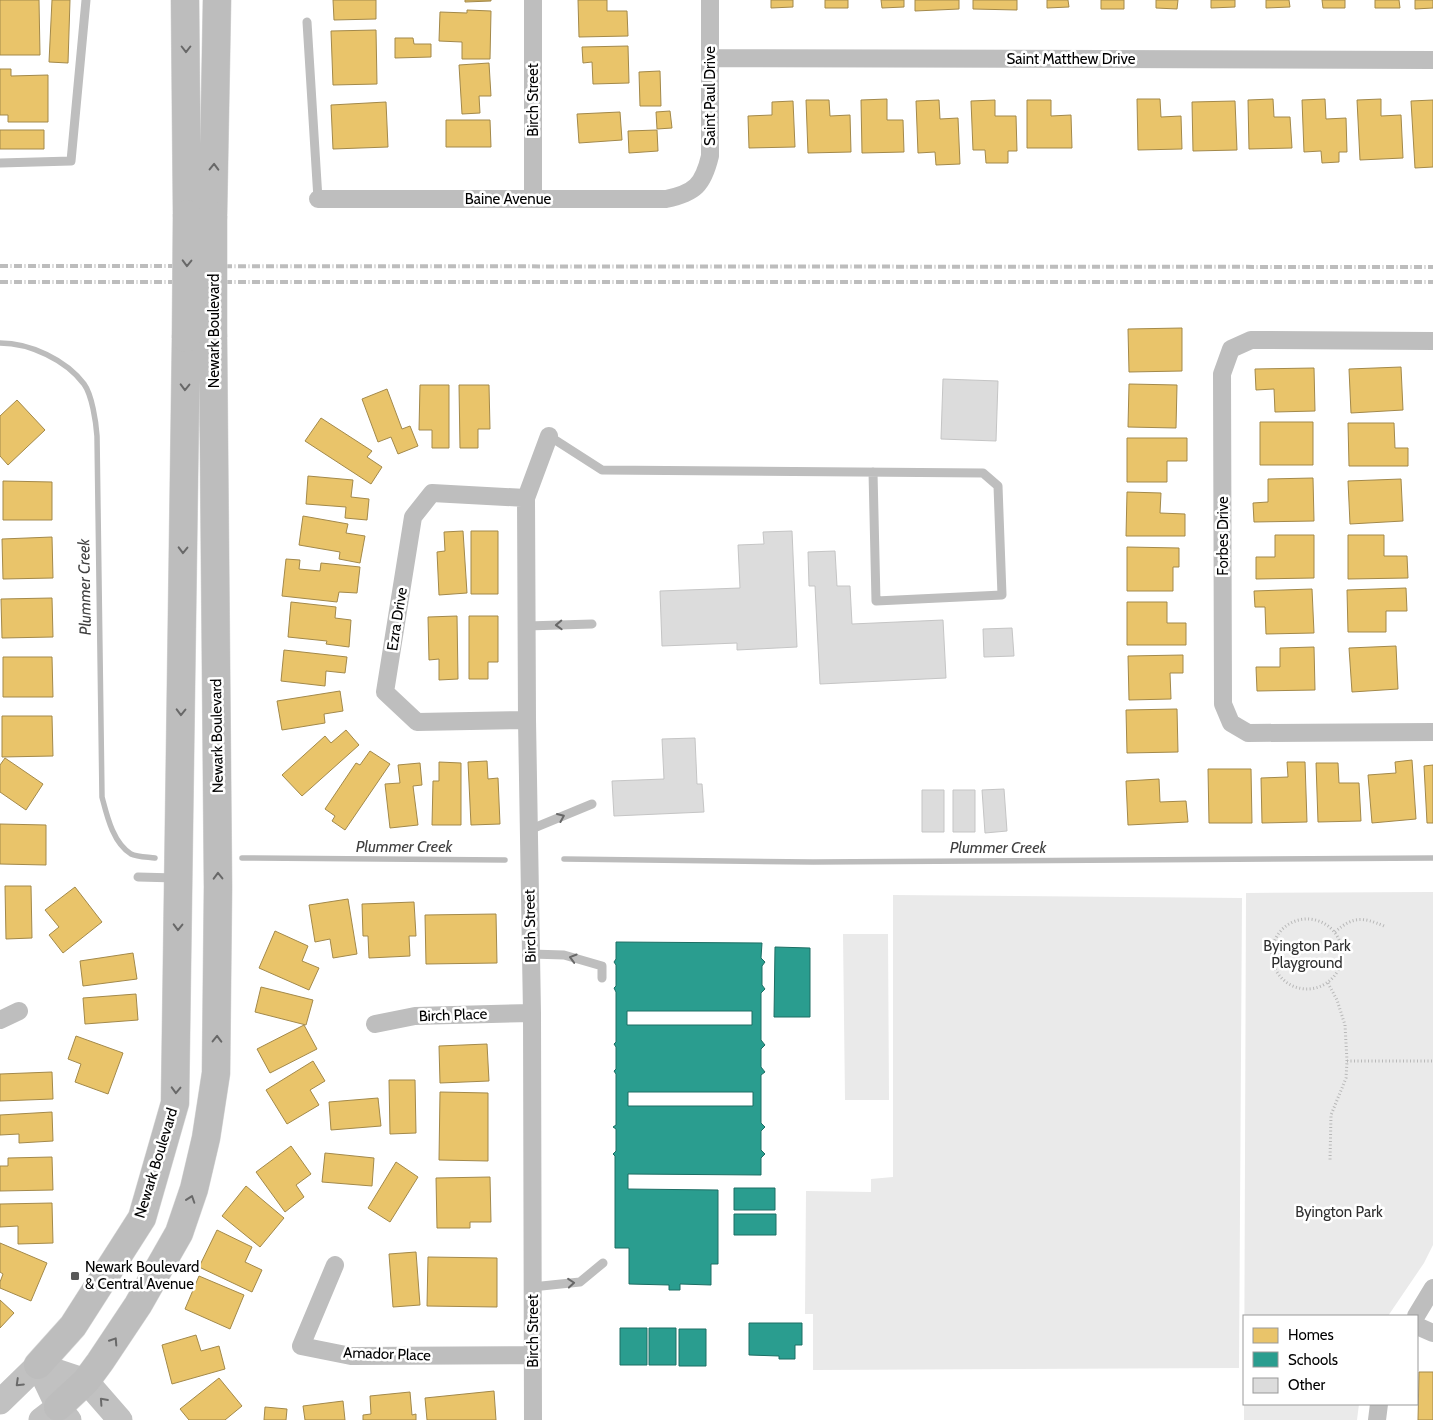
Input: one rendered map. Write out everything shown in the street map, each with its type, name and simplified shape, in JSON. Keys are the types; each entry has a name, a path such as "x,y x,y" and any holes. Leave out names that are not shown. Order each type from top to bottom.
{"main road":[{"name":"Newark Boulevard","path":"56,1416 86,1381 138,1305 179,1233 194,1189 206,1138 216,1073 218,887 213,337 200,215 185,0"},
{"name":"Newark Boulevard","path":"38,1365 73,1326 142,1218 175,1103 186,338 200,215 217,0"},
{"path":"38,1365 86,1381 120,1420"},
{"path":"0,1402 38,1365"},
{"path":"38,1365 56,1416"}],"street":[{"name":"Birch Street","path":"533,0 533,199"},
{"name":"Saint Paul Drive","path":"696,188 705,174 710,156 710,0"},
{"name":"Saint Matthew Drive","path":"710,58 1433,60"},
{"name":"Baine Avenue","path":"318,199 666,199 682,196 696,188"},
{"name":"Forbes Drive","path":"1433,341 1251,340 1231,349 1222,374 1222,384 1223,704 1231,723 1248,733 1433,732"},
{"name":"Birch Street","path":"533,1420 532,1013 527,720 526,498 549,436"},
{"name":"Ezra Drive","path":"526,498 432,493 413,517 385,692 417,722 527,720"},
{"path":"0,1020 19,1011"},
{"name":"Birch Place","path":"375,1024 415,1016 532,1013"},
{"name":"Amador Place","path":"336,1265 301,1346 350,1356 533,1355"},
{"path":"1417,1315 1433,1288"},
{"path":"1418,1326 1433,1333"},
{"path":"1377,1420 1379,1405"}],"lane":[{"path":"0,163 71,161 86,0"},
{"path":"307,22 318,199"},
{"path":"549,436 602,470 873,472 983,473 998,486 1002,595 876,601 873,472"},
{"path":"527,626 592,624"},
{"path":"529,830 592,804"},
{"path":"138,877 179,879"},
{"path":"531,954 564,955 602,966 602,978"},
{"path":"532,1287 580,1282 603,1262"}],"path":[{"path":"1310,919 1322,922 1335,932 1342,948 1343,960 1338,972 1328,983 1317,989 1305,990 1293,987 1276,971 1272,959 1273,947 1277,935 1286,925 1298,920 1310,919"},
{"path":"1335,932 1351,920 1362,919 1384,926"},
{"path":"1328,983 1337,1000 1345,1025 1347,1061 1346,1078 1331,1115 1330,1160"},
{"path":"1347,1061 1433,1062"}],"green space":[{"name":"Byington Park","path":"1433,892 1433,1245 1424,1263 1389,1315 1244,1315 1246,893"},
{"path":"893,895 1242,898 1239,1368 813,1370 813,1314 805,1314 806,1191 871,1192 871,1179 893,1177"},
{"path":"843,934 888,934 889,1100 845,1100"},
{"path":"1244,1405 1359,1405 1357,1420 1244,1420"}],"building: Homes":[{"path":"0,0 39,0 40,55 0,55"},
{"path":"52,0 70,0 68,63 49,62"},
{"path":"333,0 376,0 376,19 334,20"},
{"path":"465,0 491,0 491,1 465,2"},
{"path":"578,0 607,0 607,11 627,11 628,36 579,37"},
{"path":"771,0 793,0 793,7 771,8"},
{"path":"825,0 848,0 848,8 825,8"},
{"path":"881,0 904,0 904,7 882,8"},
{"path":"915,0 959,0 959,9 915,11"},
{"path":"973,0 1017,0 1017,10 973,9"},
{"path":"1047,0 1068,0 1069,7 1047,8"},
{"path":"1101,0 1124,0 1124,9 1101,9"},
{"path":"1156,0 1178,0 1177,9 1156,8"},
{"path":"1211,0 1235,0 1235,7 1211,8"},
{"path":"1266,0 1289,0 1290,7 1266,8"},
{"path":"1322,0 1345,0 1345,8 1323,8"},
{"path":"1375,0 1399,0 1400,8 1375,8"},
{"path":"1415,0 1433,0 1433,8 1415,9"},
{"path":"467,10 491,11 490,59 462,59 462,42 439,41 440,12 467,13"},
{"path":"376,30 377,84 333,85 331,31"},
{"path":"395,38 413,38 414,44 431,44 431,57 395,58"},
{"path":"628,46 629,83 593,84 592,62 583,63 582,47"},
{"path":"489,63 491,96 479,96 480,113 462,114 459,65"},
{"path":"0,69 11,69 11,76 48,75 48,122 8,122 8,115 0,115"},
{"path":"660,71 661,106 640,106 639,72"},
{"path":"887,99 887,120 903,120 904,152 862,153 861,100"},
{"path":"1137,99 1160,99 1161,117 1181,116 1182,149 1138,150"},
{"path":"1273,99 1274,117 1290,117 1292,148 1249,149 1248,100"},
{"path":"1325,99 1326,119 1346,118 1347,152 1339,152 1339,162 1322,163 1321,151 1304,152 1302,100"},
{"path":"1381,99 1381,116 1401,115 1403,158 1360,160 1357,100"},
{"path":"806,100 829,100 830,116 850,115 851,152 808,153"},
{"path":"939,100 940,119 958,118 960,164 936,165 935,152 918,153 916,101"},
{"path":"995,100 995,116 1016,116 1017,151 1008,151 1008,163 986,163 985,150 973,150 971,101"},
{"path":"1027,100 1051,100 1051,116 1071,115 1072,148 1027,148"},
{"path":"1433,100 1433,167 1415,168 1411,101"},
{"path":"793,101 795,147 749,148 748,116 772,115 772,102"},
{"path":"1235,101 1237,150 1193,151 1192,102"},
{"path":"386,102 388,147 333,149 331,105"},
{"path":"670,111 672,128 657,129 656,112"},
{"path":"620,112 622,140 579,143 577,114"},
{"path":"446,120 490,120 491,147 446,147"},
{"path":"0,130 44,130 44,149 0,149"},
{"path":"657,130 658,151 629,153 628,131"},
{"path":"1182,328 1182,371 1129,372 1128,329"},
{"path":"1401,367 1403,410 1351,413 1349,369"},
{"path":"1314,368 1315,411 1275,412 1274,389 1256,390 1255,369"},
{"path":"1129,384 1177,385 1176,428 1128,427"},
{"path":"420,385 449,385 449,448 432,448 432,430 419,430"},
{"path":"459,385 489,385 490,429 478,429 478,448 460,448"},
{"path":"387,389 402,429 410,426 418,446 398,454 391,437 378,442 362,399"},
{"path":"17,400 45,430 8,465 0,456 0,416"},
{"path":"321,418 372,451 367,457 382,467 371,484 305,441"},
{"path":"1260,422 1313,422 1313,465 1260,465"},
{"path":"1348,423 1394,423 1395,448 1408,448 1408,466 1349,466"},
{"path":"1127,438 1187,438 1187,461 1167,461 1167,482 1127,482"},
{"path":"308,476 353,480 351,497 369,499 367,520 345,518 346,507 306,504"},
{"path":"1313,478 1314,521 1254,522 1253,503 1268,502 1268,479"},
{"path":"1401,479 1403,521 1350,524 1348,481"},
{"path":"3,481 52,482 52,520 3,520"},
{"path":"1127,492 1161,493 1160,513 1185,514 1185,536 1126,536"},
{"path":"303,516 348,524 346,533 365,536 360,563 339,559 340,552 299,545"},
{"path":"463,531 467,593 439,595 437,552 445,551 444,532"},
{"path":"471,531 498,531 498,594 471,594"},
{"path":"1275,535 1314,535 1314,578 1256,579 1256,557 1275,557"},
{"path":"1348,535 1384,535 1384,556 1407,556 1408,578 1348,579"},
{"path":"52,537 53,578 3,579 2,539"},
{"path":"1127,547 1179,548 1179,567 1173,567 1173,591 1127,591"},
{"path":"286,559 300,560 299,569 320,571 321,563 360,567 357,593 339,592 337,602 282,596"},
{"path":"1406,588 1407,611 1386,611 1386,632 1348,632 1347,590"},
{"path":"1312,589 1314,633 1266,634 1265,607 1255,607 1254,591"},
{"path":"52,598 53,637 2,638 1,599"},
{"path":"291,602 336,607 335,618 351,620 349,647 326,644 327,641 288,637"},
{"path":"1127,602 1167,602 1167,623 1186,623 1186,645 1127,645"},
{"path":"457,616 458,679 439,680 439,659 429,660 428,617"},
{"path":"469,616 498,616 498,662 488,662 488,679 469,679"},
{"path":"1396,646 1398,689 1352,692 1349,648"},
{"path":"1314,647 1315,690 1257,691 1256,667 1280,667 1280,648"},
{"path":"284,650 347,657 345,673 326,671 325,686 281,681"},
{"path":"1183,655 1183,673 1170,673 1171,699 1129,700 1128,656"},
{"path":"3,657 52,657 53,697 3,697"},
{"path":"340,691 343,711 324,714 325,723 282,730 277,701"},
{"path":"1177,709 1178,752 1127,753 1126,710"},
{"path":"2,716 52,716 53,756 2,757"},
{"path":"346,730 359,745 302,796 282,775 325,736 331,743"},
{"path":"370,751 390,764 345,830 332,821 335,816 325,809 356,763 360,765"},
{"path":"5,758 43,784 26,810 0,792 0,765"},
{"path":"1412,760 1416,819 1372,823 1368,775 1396,773 1395,762"},
{"path":"487,761 488,779 498,778 500,824 471,825 468,762"},
{"path":"439,762 461,763 461,825 432,825 433,781 439,781"},
{"path":"1287,762 1305,762 1307,822 1262,823 1261,778 1288,777"},
{"path":"420,763 422,785 413,786 418,825 390,828 385,784 400,783 398,765"},
{"path":"1316,763 1338,763 1339,783 1359,783 1361,821 1318,822"},
{"path":"1433,765 1433,823 1427,823 1424,766"},
{"path":"1208,769 1251,769 1252,823 1209,823"},
{"path":"1159,779 1160,802 1186,801 1188,822 1128,825 1126,781"},
{"path":"0,824 46,825 46,865 0,864"},
{"path":"5,886 31,886 32,938 6,939"},
{"path":"75,887 102,922 63,953 49,935 59,927 45,910"},
{"path":"348,899 357,954 333,958 330,939 315,942 309,905"},
{"path":"414,902 416,936 409,936 410,956 369,958 368,936 363,936 362,904"},
{"path":"496,914 497,963 426,964 425,915"},
{"path":"275,931 308,946 302,961 319,968 309,990 259,968"},
{"path":"133,953 137,979 83,986 80,961"},
{"path":"261,987 313,1000 306,1025 255,1012"},
{"path":"136,994 138,1020 85,1024 83,998"},
{"path":"304,1025 317,1049 270,1073 257,1049"},
{"path":"76,1036 123,1053 108,1094 75,1082 81,1064 68,1059"},
{"path":"487,1044 489,1081 440,1083 439,1046"},
{"path":"313,1061 325,1081 310,1090 319,1105 287,1124 266,1090"},
{"path":"52,1072 53,1099 0,1101 0,1074"},
{"path":"389,1080 415,1080 416,1133 390,1134"},
{"path":"440,1092 488,1093 488,1161 439,1160"},
{"path":"378,1098 381,1126 331,1130 329,1102"},
{"path":"52,1112 53,1141 19,1143 19,1134 0,1135 0,1115"},
{"path":"291,1146 311,1174 296,1185 304,1197 285,1212 256,1172"},
{"path":"325,1153 374,1158 372,1186 322,1182"},
{"path":"52,1157 53,1190 0,1191 0,1166 8,1166 8,1158"},
{"path":"396,1162 418,1177 390,1222 368,1208"},
{"path":"490,1177 491,1222 470,1222 470,1228 437,1228 436,1178"},
{"path":"246,1186 284,1218 260,1247 222,1216"},
{"path":"52,1203 53,1243 18,1244 18,1226 0,1227 0,1204"},
{"path":"217,1230 252,1247 245,1262 262,1270 252,1292 199,1267"},
{"path":"0,1243 47,1263 31,1301 0,1288 3,1274 0,1272"},
{"path":"416,1252 420,1305 393,1307 389,1254"},
{"path":"428,1257 497,1258 497,1307 427,1306"},
{"path":"199,1276 244,1295 230,1329 185,1309"},
{"path":"0,1300 14,1313 0,1328"},
{"path":"196,1335 201,1351 219,1346 225,1369 172,1384 162,1345"},
{"path":"1419,1372 1433,1372 1433,1420 1418,1420"},
{"path":"219,1378 242,1406 225,1420 189,1420 180,1409"},
{"path":"494,1391 496,1420 427,1420 425,1398"},
{"path":"410,1392 412,1415 416,1414 416,1420 363,1420 363,1415 371,1414 370,1396"},
{"path":"343,1401 345,1420 305,1420 303,1406"},
{"path":"265,1407 287,1409 286,1420 264,1420"}],"building: Schools":[{"path":"616,942 762,943 761,958 765,962 762,966 762,985 765,989 761,993 761,1040 765,1045 761,1049 761,1067 765,1072 761,1075 761,1123 765,1127 761,1131 761,1150 765,1154 761,1158 761,1175 628,1174 628,1189 718,1190 718,1264 711,1264 711,1285 680,1284 680,1290 669,1290 669,1285 629,1284 629,1248 615,1248 615,1156 613,1154 616,1151 616,1129 613,1127 616,1125 616,1074 614,1071 616,1069 616,1047 614,1044 616,1042 616,992 614,988 616,986 616,965 614,962 616,959","holes":["627,1011 752,1011 752,1025 627,1025","628,1092 753,1092 753,1106 628,1106"]},
{"path":"775,947 810,948 810,1017 774,1017"},
{"path":"734,1188 775,1188 775,1210 734,1210"},
{"path":"734,1214 776,1214 776,1235 734,1235"},
{"path":"749,1323 802,1323 802,1345 795,1345 795,1359 779,1359 779,1356 749,1355"},
{"path":"620,1328 647,1328 647,1365 620,1365"},
{"path":"649,1328 676,1328 676,1365 649,1365"},
{"path":"679,1329 706,1329 706,1366 679,1366"}],"building: Other":[{"path":"943,379 998,381 996,441 941,439"},
{"path":"792,531 797,647 737,650 737,643 662,646 660,591 740,588 738,545 764,544 763,532"},
{"path":"835,551 837,586 850,586 852,624 943,620 946,678 820,684 815,586 809,586 808,552"},
{"path":"1012,628 1014,656 984,657 983,629"},
{"path":"695,738 697,784 702,784 704,812 614,816 612,781 664,779 662,739"},
{"path":"1004,789 1007,831 985,833 982,790"},
{"path":"922,790 944,790 944,832 922,832"},
{"path":"953,790 975,790 975,832 953,832"}],"waterway":[{"name":"Plummer Creek","path":"0,343 23,346 35,350 68,367 84,384 91,402 95,416 97,436 102,797 115,836 125,849 133,855 155,858"},
{"name":"Plummer Creek","path":"242,858 505,860"},
{"name":"Plummer Creek","path":"564,859 813,862 1433,858"}],"railway":[{"path":"0,266 1433,267"},
{"path":"0,282 1433,282"}],"place":[{"name":"Newark Boulevard & Central Avenue","path":"75,1276"}],"park label":[{"name":"Byington Park Playground","path":"1307,954"}]}
